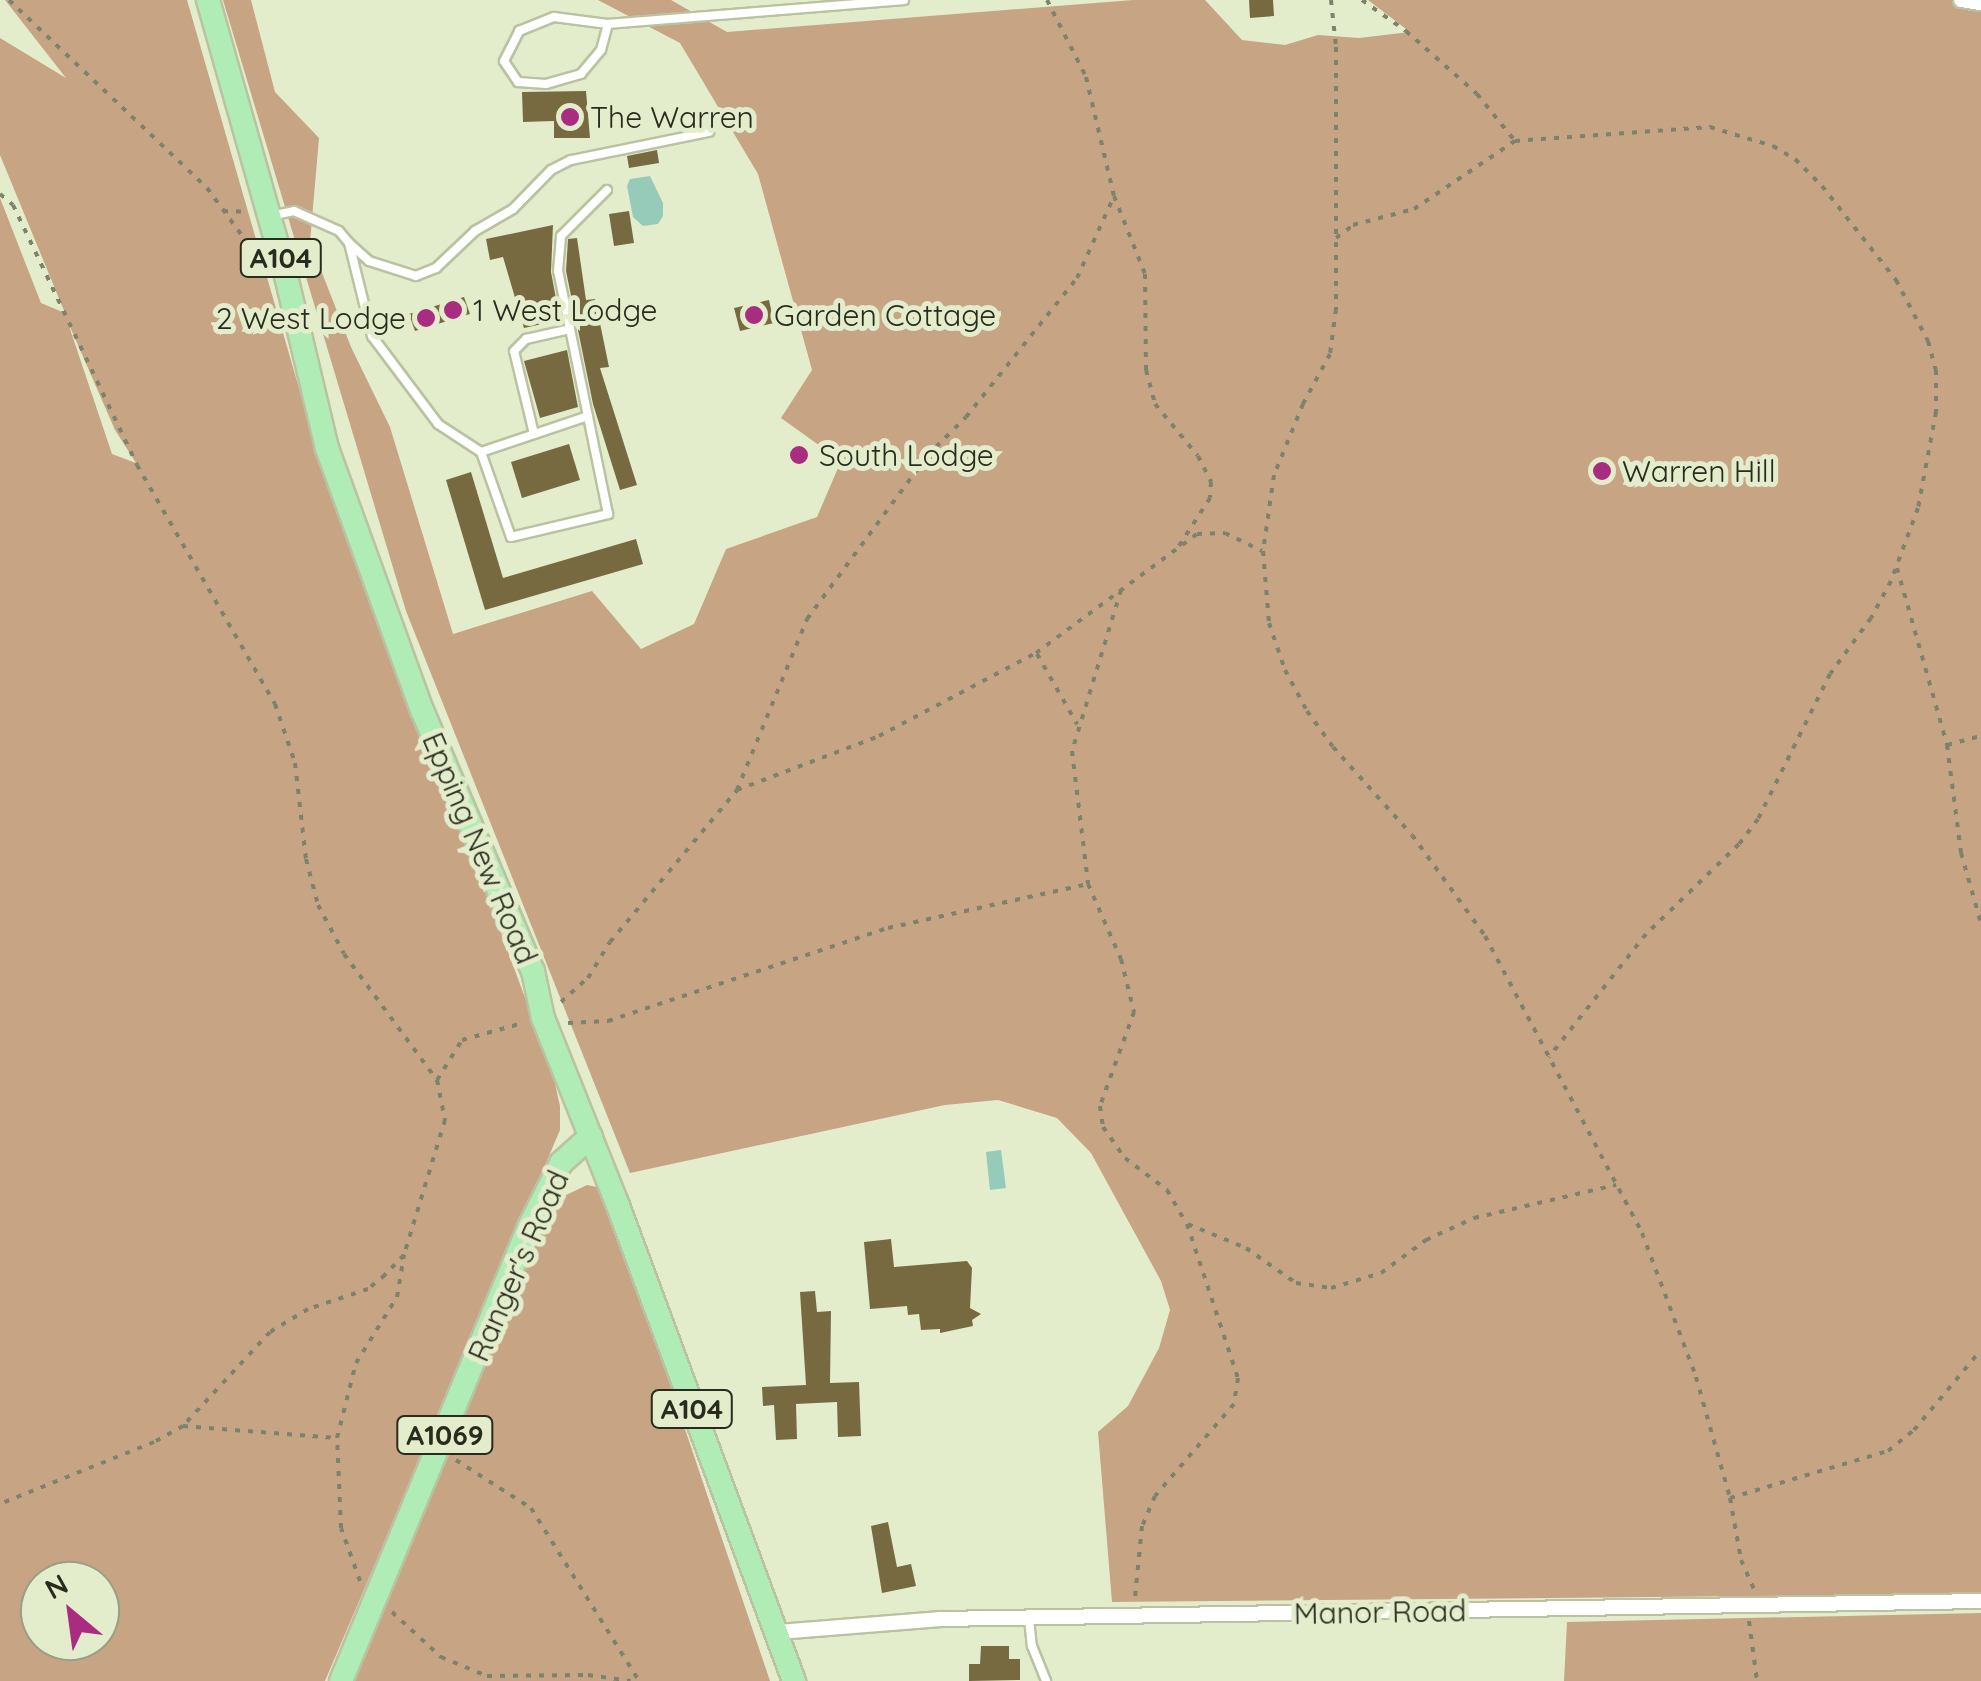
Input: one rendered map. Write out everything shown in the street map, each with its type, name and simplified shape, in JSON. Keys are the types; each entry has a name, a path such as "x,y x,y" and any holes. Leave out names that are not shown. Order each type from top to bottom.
{"main road":[{"name":"Epping New Road","path":"208,0 286,276 333,464 422,710 532,971 543,1018 591,1136 732,1519 779,1632 794,1681"},
{"name":"Ranger's Road","path":"341,1681 528,1229 561,1163 591,1136"}],"street":[{"path":"1961,0 1981,3"},
{"name":"Manor Road","path":"779,1632 940,1620 1981,1602"}],"lane":[{"path":"608,24 601,50 580,74 546,84 518,82 504,61 519,32 554,17 608,24 904,0"},
{"path":"269,216 294,212 338,230 369,262 416,276 436,268 476,231 513,210 551,170 570,160 709,132"},
{"path":"349,243 372,336 438,424 482,452 511,537 608,514 558,270 562,236 607,190"},
{"path":"534,434 514,351 526,338 570,328"},
{"path":"482,452 588,416"},
{"path":"1029,1619 1032,1646 1046,1681"}],"path":[{"path":"8,0 206,188 260,260 286,276"},
{"path":"1047,0 1086,78 1114,196 1145,274 1146,370 1155,404 1198,456 1211,482 1210,498 1176,550"},
{"path":"1331,0 1336,47 1336,238 1330,354 1303,404 1274,476 1263,552 1269,623 1285,670 1307,711 1333,748 1412,835 1485,936 1642,1234 1696,1377 1730,1498 1753,1605 1757,1681"},
{"path":"1362,0 1406,30 1476,94 1515,141"},
{"path":"1336,238 1353,225 1414,209 1515,141 1710,127 1773,146 1795,159 1822,186 1896,280 1928,341 1936,370 1936,412 1918,508 1896,566 1871,618 1830,674 1758,819 1740,844 1646,934 1548,1057"},
{"path":"0,194 13,205 137,464 275,704 298,782 306,859 318,905 332,935 437,1080 445,1120 404,1254 368,1289 308,1309 270,1332 183,1426 138,1449 0,1504"},
{"path":"543,1018 588,978 610,942 737,790 807,619 927,456 966,416 1077,278 1114,196"},
{"path":"737,790 879,736 1036,653 1197,534 1225,532 1263,552"},
{"path":"1896,566 1947,745 1961,853 1981,922"},
{"path":"1121,590 1077,724 1072,751 1088,884 1121,959 1134,1012 1124,1049 1104,1086 1100,1106 1103,1127 1125,1158 1167,1190 1187,1224 1224,1326 1238,1378 1234,1404 1155,1496 1142,1526 1134,1618"},
{"path":"1036,653 1077,724"},
{"path":"1947,745 1981,736"},
{"path":"437,1080 462,1040 543,1018 579,1025 608,1021 888,928 1088,884"},
{"path":"1187,1224 1246,1248 1296,1282 1332,1288 1382,1273 1426,1240 1474,1218 1616,1185"},
{"path":"1730,1498 1888,1451 1914,1430 1981,1350"},
{"path":"183,1426 337,1438"},
{"path":"451,1448 458,1464 512,1492 530,1508 639,1681"}],"shaded area":[{"path":"5,0 187,0 305,409 376,619 485,889 552,1071 560,1106 560,1130 325,1681 0,1681 0,198 41,303 65,313 0,155 0,38 66,78","holes":["67,320 115,430 136,463 112,454"]},
{"path":"223,0 251,0 275,92 319,138 310,242 351,347 390,427 453,634 592,591 641,649 694,624 726,549 817,517 841,461 781,418 812,370 758,174 680,43 598,0 671,0 727,32 1133,0 1205,0 1242,40 1285,45 1318,35 1359,38 1410,32 1368,0 1981,0 1981,1594 1112,1602 1098,1432 1128,1406 1159,1348 1170,1310 1161,1281 1091,1153 1057,1118 998,1100 945,1105 630,1173 406,611"},
{"path":"587,1185 597,1187 608,1201 770,1681 351,1681 548,1213 562,1197"},
{"path":"1981,1613 1981,1681 1564,1681 1567,1622"}],"water":[{"path":"650,176 663,203 663,216 658,224 643,226 633,217 627,186 630,179"},
{"path":"1001,1150 1006,1188 990,1190 986,1152"}],"building":[{"path":"1249,0 1273,0 1274,16 1250,18"},
{"name":"The Warren","path":"586,91 590,138 554,138 554,121 523,122 522,92"},
{"path":"657,150 659,163 629,168 627,156"},
{"path":"629,211 634,243 614,246 609,214"},
{"path":"553,225 551,272 560,320 524,328 503,257 490,260 486,239"},
{"path":"577,238 586,300 595,299 609,367 600,368 637,485 620,490 593,404 566,271 568,239"},
{"path":"464,297 470,314 415,331 409,314"},
{"name":"Garden Cottage","path":"769,300 774,323 740,331 734,308"},
{"path":"567,350 578,407 540,418 524,361"},
{"name":"South Lodge","path":"803,443 808,460 794,464 789,447"},
{"path":"569,444 580,480 522,498 511,462"},
{"path":"471,472 503,578 636,539 643,564 485,610 446,480"},
{"path":"891,1239 894,1267 967,1261 972,1268 970,1308 981,1314 972,1320 973,1326 940,1333 940,1329 921,1330 919,1314 908,1315 907,1306 870,1309 864,1242"},
{"path":"815,1291 817,1312 831,1311 830,1383 859,1382 861,1436 838,1437 837,1402 796,1404 797,1439 776,1440 774,1405 763,1406 762,1387 806,1385 800,1292"},
{"path":"888,1522 897,1567 911,1564 916,1586 882,1593 871,1526"},
{"path":"981,1646 1009,1646 1009,1659 1020,1659 1020,1680 969,1681 969,1664 980,1664"}],"place":[{"name":"The Warren","path":"570,117"},
{"name":"1 West Lodge","path":"453,310"},
{"name":"Garden Cottage","path":"754,315"},
{"name":"2 West Lodge","path":"426,318"},
{"name":"South Lodge","path":"799,455"},
{"name":"Warren Hill","path":"1602,471"}]}
